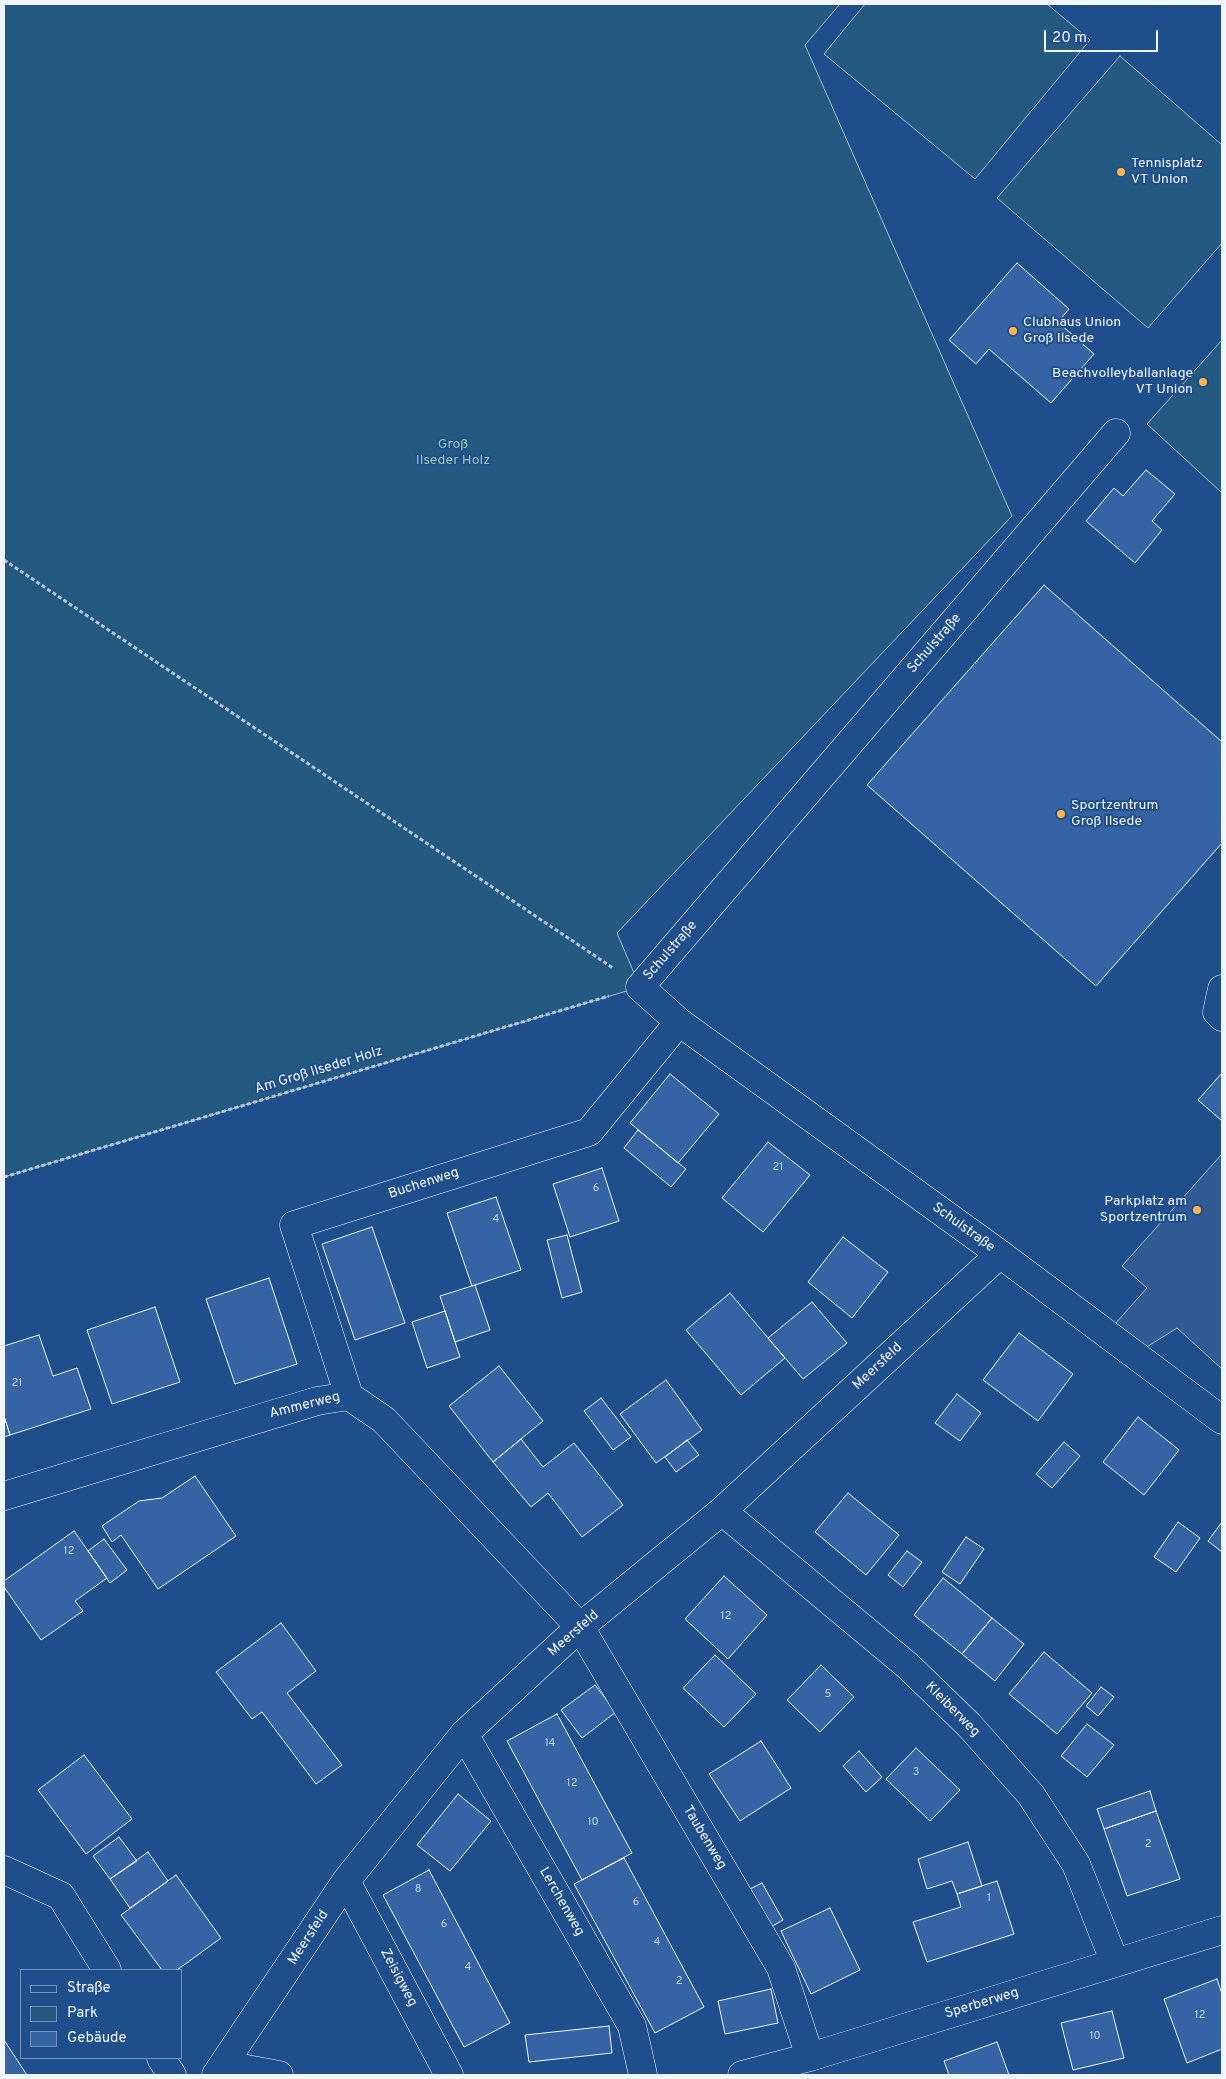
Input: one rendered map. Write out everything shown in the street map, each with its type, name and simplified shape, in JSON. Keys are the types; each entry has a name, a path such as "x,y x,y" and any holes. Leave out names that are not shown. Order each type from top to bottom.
{"street":[{"name":"Schulstraße","path":"1116,433 640,987 679,1022 1000,1254 1222,1420"},
{"path":"1222,989 1217,1012 1222,1016"},
{"name":"Buchenweg","path":"349,1396 294,1225 589,1132 679,1022"},
{"name":"Meersfeld","path":"220,2070 346,1881 464,1734 580,1628 722,1511 1000,1254"},
{"name":"Ammerweg","path":"4,1496 316,1401 349,1396 384,1420 580,1628"},
{"name":"Kleiberweg","path":"722,1511 908,1666 969,1725 1031,1795 1076,1864 1115,1963"},
{"name":"Taubenweg","path":"580,1628 781,1968 810,2057"},
{"name":"Lerchenweg","path":"464,1734 632,2026 643,2075"},
{"path":"4,1870 61,1896 106,1969"},
{"name":"Zeisigweg","path":"346,1881 449,2075"},
{"name":"Sperberweg","path":"742,2075 810,2057 1222,1930"},
{"path":"162,2059 172,2075"},
{"path":"220,2070 280,2075"}],"path":[{"path":"4,560 640,987"},
{"name":"Am Groß Ilseder Holz","path":"4,1177 640,987"}],"green space":[{"name":"Groß Ilseder Holz","path":"4,4 840,4 805,45 1012,516 617,933 640,987 4,1177"},
{"path":"865,4 1047,4 1090,40 975,179 824,54"},
{"name":"Tennisplatz VT Union","path":"1120,56 1222,145 1222,243 1148,328 997,198"},
{"name":"Beachvolleyballanlage VT Union","path":"1222,340 1222,493 1147,424"}],"shaded area":[{"name":"Parkplatz am Sportzentrum","path":"1222,1154 1222,1369 1177,1328 1134,1355 1106,1334 1147,1288 1122,1266"}],"building":[{"name":"Clubhaus Union Groß Ilsede","path":"1017,263 1069,309 1058,322 1094,354 1051,403 989,349 976,364 949,340"},
{"path":"1146,470 1175,494 1152,521 1162,530 1135,563 1086,521 1114,488 1123,496"},
{"name":"Sportzentrum Groß Ilsede","path":"1044,585 1222,742 1222,843 1096,986 867,785"},
{"path":"1222,1073 1222,1121 1198,1100"},
{"path":"670,1074 719,1114 678,1163 630,1123"},
{"path":"638,1130 686,1169 671,1187 624,1148"},
{"path":"768,1142 810,1175 763,1232 722,1198"},
{"path":"602,1168 619,1221 570,1237 553,1184"},
{"path":"496,1197 521,1270 472,1286 447,1213"},
{"path":"372,1227 405,1323 355,1340 322,1244"},
{"path":"567,1235 582,1292 562,1298 547,1240"},
{"path":"843,1237 888,1272 852,1318 808,1282"},
{"path":"269,1278 297,1364 235,1384 206,1299"},
{"path":"475,1285 490,1330 455,1342 440,1296"},
{"path":"730,1293 785,1358 741,1395 686,1330"},
{"path":"812,1302 847,1343 803,1379 768,1338"},
{"path":"155,1307 180,1382 112,1404 87,1330"},
{"path":"445,1311 460,1357 427,1368 412,1322"},
{"path":"1019,1333 1073,1374 1038,1421 983,1380"},
{"path":"39,1335 53,1376 77,1368 91,1409 10,1435 4,1416 4,1346"},
{"path":"499,1366 543,1421 493,1462 449,1406"},
{"path":"666,1380 702,1430 656,1463 620,1414"},
{"path":"957,1394 981,1413 960,1441 935,1423"},
{"path":"601,1398 631,1437 613,1450 584,1411"},
{"path":"4,1416 10,1435 4,1437"},
{"path":"1138,1417 1179,1450 1144,1495 1103,1462"},
{"path":"521,1439 543,1467 574,1443 623,1505 582,1537 548,1493 531,1507 493,1462"},
{"path":"687,1440 699,1455 676,1472 665,1457"},
{"path":"1064,1442 1080,1456 1052,1488 1036,1474"},
{"path":"195,1476 236,1536 158,1589 121,1535 112,1542 102,1526 139,1501 162,1498"},
{"path":"848,1493 899,1535 866,1575 815,1532"},
{"path":"1178,1522 1200,1538 1176,1572 1154,1557"},
{"path":"1222,1522 1222,1552 1208,1541"},
{"path":"74,1531 107,1578 75,1601 83,1611 41,1640 4,1587 4,1581"},
{"path":"966,1537 984,1549 960,1584 942,1572"},
{"path":"104,1539 127,1570 110,1583 88,1551"},
{"path":"907,1551 922,1562 903,1587 888,1575"},
{"path":"724,1576 767,1615 728,1659 685,1619"},
{"path":"943,1578 992,1618 962,1654 914,1615"},
{"path":"992,1618 1024,1644 995,1681 962,1654"},
{"path":"281,1623 316,1671 287,1693 342,1765 316,1784 262,1712 252,1719 216,1672"},
{"path":"1044,1652 1092,1693 1057,1734 1009,1694"},
{"path":"715,1655 756,1694 724,1727 683,1688"},
{"path":"821,1665 854,1697 820,1732 787,1700"},
{"path":"595,1685 616,1712 582,1738 561,1710"},
{"path":"1101,1687 1114,1697 1098,1716 1086,1706"},
{"path":"557,1714 632,1853 582,1880 507,1741"},
{"path":"1087,1724 1114,1745 1087,1777 1061,1756"},
{"path":"761,1741 791,1788 740,1821 709,1774"},
{"path":"916,1748 960,1790 930,1821 886,1779"},
{"path":"859,1751 882,1777 866,1792 843,1766"},
{"path":"84,1755 132,1819 86,1854 38,1790"},
{"path":"1150,1791 1156,1811 1104,1829 1097,1809"},
{"path":"458,1794 491,1821 450,1871 417,1845"},
{"path":"1156,1811 1180,1879 1127,1896 1104,1829"},
{"path":"119,1837 137,1861 110,1879 93,1856"},
{"path":"968,1842 982,1886 957,1894 952,1881 927,1889 918,1859"},
{"path":"148,1852 168,1881 130,1908 110,1879"},
{"path":"624,1858 704,2007 655,2033 574,1884"},
{"path":"429,1870 510,2023 464,2047 383,1895"},
{"path":"176,1875 221,1938 178,1969 161,1969 121,1915"},
{"path":"997,1881 1014,1934 927,1962 913,1922 961,1907 957,1894"},
{"path":"762,1883 783,1920 764,1931 742,1893"},
{"path":"830,1908 860,1970 811,1994 781,1931"},
{"path":"1217,1979 1222,1994 1222,2049 1187,2063 1164,1999"},
{"path":"771,1989 778,2023 725,2034 718,2001"},
{"path":"1112,2011 1124,2058 1073,2070 1061,2023"},
{"path":"609,2026 612,2053 529,2062 525,2035"},
{"path":"4,2040 27,2075 4,2075"},
{"path":"997,2042 1009,2075 949,2075 944,2061"}],"place":[{"name":"Tennisplatz VT Union","path":"1121,172"},
{"name":"Clubhaus Union Groß Ilsede","path":"1013,331"},
{"name":"Beachvolleyballanlage VT Union","path":"1203,382"},
{"name":"Sportzentrum Groß Ilsede","path":"1061,814"},
{"name":"Parkplatz am Sportzentrum","path":"1197,1210"}]}
